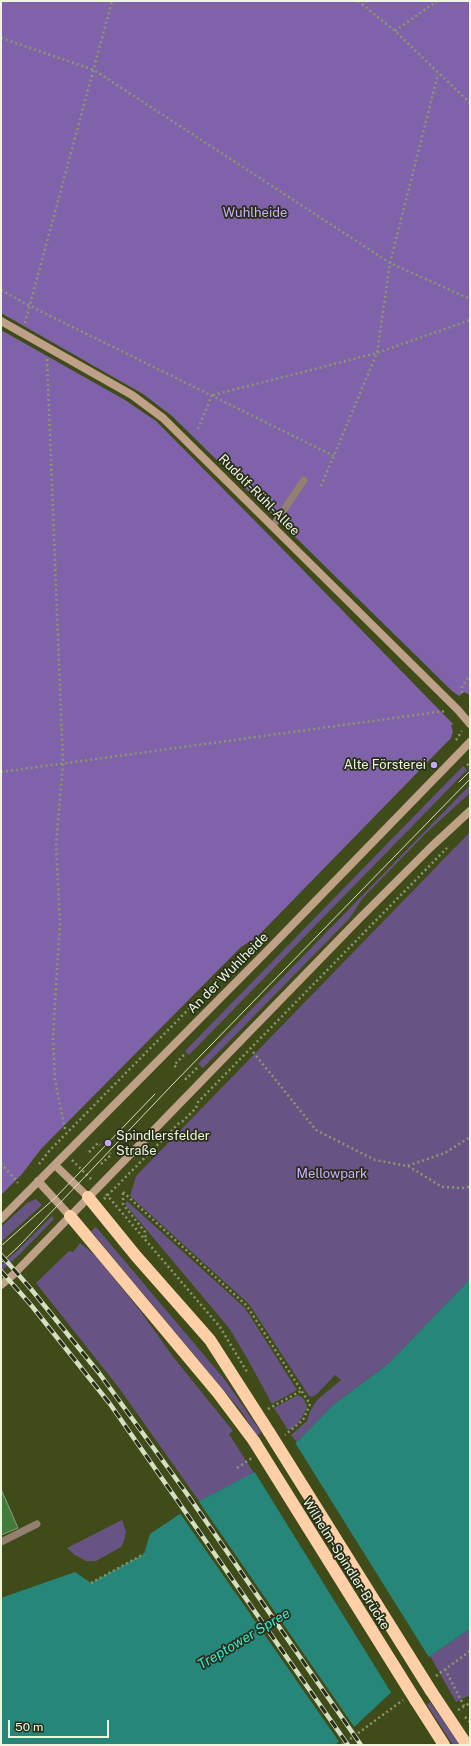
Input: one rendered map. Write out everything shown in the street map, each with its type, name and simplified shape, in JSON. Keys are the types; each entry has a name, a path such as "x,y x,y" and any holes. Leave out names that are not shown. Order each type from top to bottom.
{"highway":[{"name":"Wilhelm-Spindler-Brücke","path":"88,1197 136,1256 210,1340 431,1691 467,1745"},
{"name":"Wilhelm-Spindler-Brücke","path":"70,1216 218,1393 254,1441 411,1699"},
{"path":"411,1699 444,1745"}],"main road":[{"name":"Rudolf-Rühl-Allee","path":"1,321 151,407 273,526 458,710 469,723"},
{"name":"An der Wuhlheide","path":"1,1219 470,742"},
{"path":"1,1285 14,1274 358,920 431,847 470,811"},
{"path":"55,1165 88,1197"},
{"path":"38,1181 70,1216"}],"lane":[{"path":"273,526 304,480"},
{"path":"1,1542 37,1524"}],"path":[{"path":"22,333 112,1"},
{"path":"358,1 395,31 438,74 470,103"},
{"path":"395,31 437,1"},
{"path":"1,38 94,70 390,263 470,299"},
{"path":"320,486 377,353 390,263 438,74"},
{"path":"1,290 30,306 334,456"},
{"path":"212,395 377,353 470,320"},
{"path":"47,347 63,764 56,845 60,922 53,1037 56,1080 65,1129"},
{"path":"198,428 212,395"},
{"path":"462,693 462,686 470,675"},
{"path":"1,772 458,710"},
{"path":"451,746 469,723"},
{"path":"467,764 470,767"},
{"path":"108,1195 179,1123 196,1108 198,1102 449,846"},
{"path":"50,1150 244,953"},
{"path":"253,1052 316,1130 375,1160 407,1166 442,1187 465,1188 470,1186"},
{"path":"176,1067 174,1065 184,1055"},
{"path":"185,1078 186,1079 197,1068"},
{"path":"407,1166 445,1153 470,1137"},
{"path":"89,1152 98,1143 100,1145"},
{"path":"56,1144 108,1195 146,1241 145,1232 123,1204 123,1192 247,1306 310,1404 303,1420 284,1435"},
{"path":"104,1168 101,1164 111,1154 110,1153"},
{"path":"1,1163 18,1183"},
{"path":"268,1409 301,1391"},
{"path":"91,1583 144,1554"},
{"path":"432,1679 470,1651"},
{"path":"445,1669 464,1706"},
{"path":"342,1745 411,1699"},
{"path":"457,1710 470,1703"}],"green space":[{"name":"Wuhlheide","path":"1,1 470,1 470,695 464,692 459,696 452,691 172,416 143,394 1,313"},
{"path":"1,330 125,400 156,421 453,724 451,726 453,731 451,738 257,937 241,947 41,1149 22,1174 1,1195"},
{"path":"463,766 467,770 189,1055 185,1051"},
{"path":"470,785 470,793 426,833 362,899 350,918 203,1068 198,1064"},
{"name":"Mellowpark","path":"470,832 470,1279 388,1364 333,1405 297,1442 291,1435 307,1421 310,1411 317,1400 341,1380 335,1375 317,1394 312,1397 309,1396 249,1304 130,1196 136,1176"},
{"path":"36,1199 42,1205 1,1242 1,1227 27,1203"},
{"path":"127,1201 245,1308 297,1390 272,1404 229,1328 125,1204"},
{"path":"52,1216 54,1219 1,1271 1,1265"},
{"path":"96,1227 225,1380 261,1432 257,1436 241,1411 91,1231"},
{"path":"80,1243 96,1256 141,1312 174,1358 233,1431 229,1434 254,1473 199,1501 119,1388 36,1283 69,1251 73,1252"},
{"path":"298,1395 303,1398 307,1406 306,1410 299,1422 293,1428 288,1430 274,1408"},
{"path":"122,1520 126,1532 121,1547 96,1561 86,1561 75,1555 67,1548"},
{"path":"470,1629 470,1695 456,1702 430,1656"},
{"path":"430,1702 460,1745 453,1745 427,1705"}],"water":[{"name":"Treptower Spree","path":"470,1279 470,1629 430,1656 335,1745 1,1745 1,1598 75,1572 91,1583 144,1554 150,1534 199,1501 278,1460 286,1449 297,1442 333,1405 388,1364"}],"pier":[{"path":"294,1441 430,1659 392,1694 254,1471 277,1459 285,1448"},
{"path":"197,1499 355,1728 340,1743 179,1512"}],"building":[{"path":"1,1489 18,1528 1,1535"}],"tram line":[{"path":"459,782 470,771"},
{"path":"1,1263 470,779"},
{"path":"1,1246 55,1198 155,1094"}],"railway":[{"path":"1,1255 31,1289 99,1373 187,1494 361,1745"},
{"path":"1,1271 31,1305 110,1404 348,1745"}],"place":[{"name":"Alte Försterei","path":"434,765"},
{"name":"Spindlersfelder Straße","path":"108,1143"}]}
